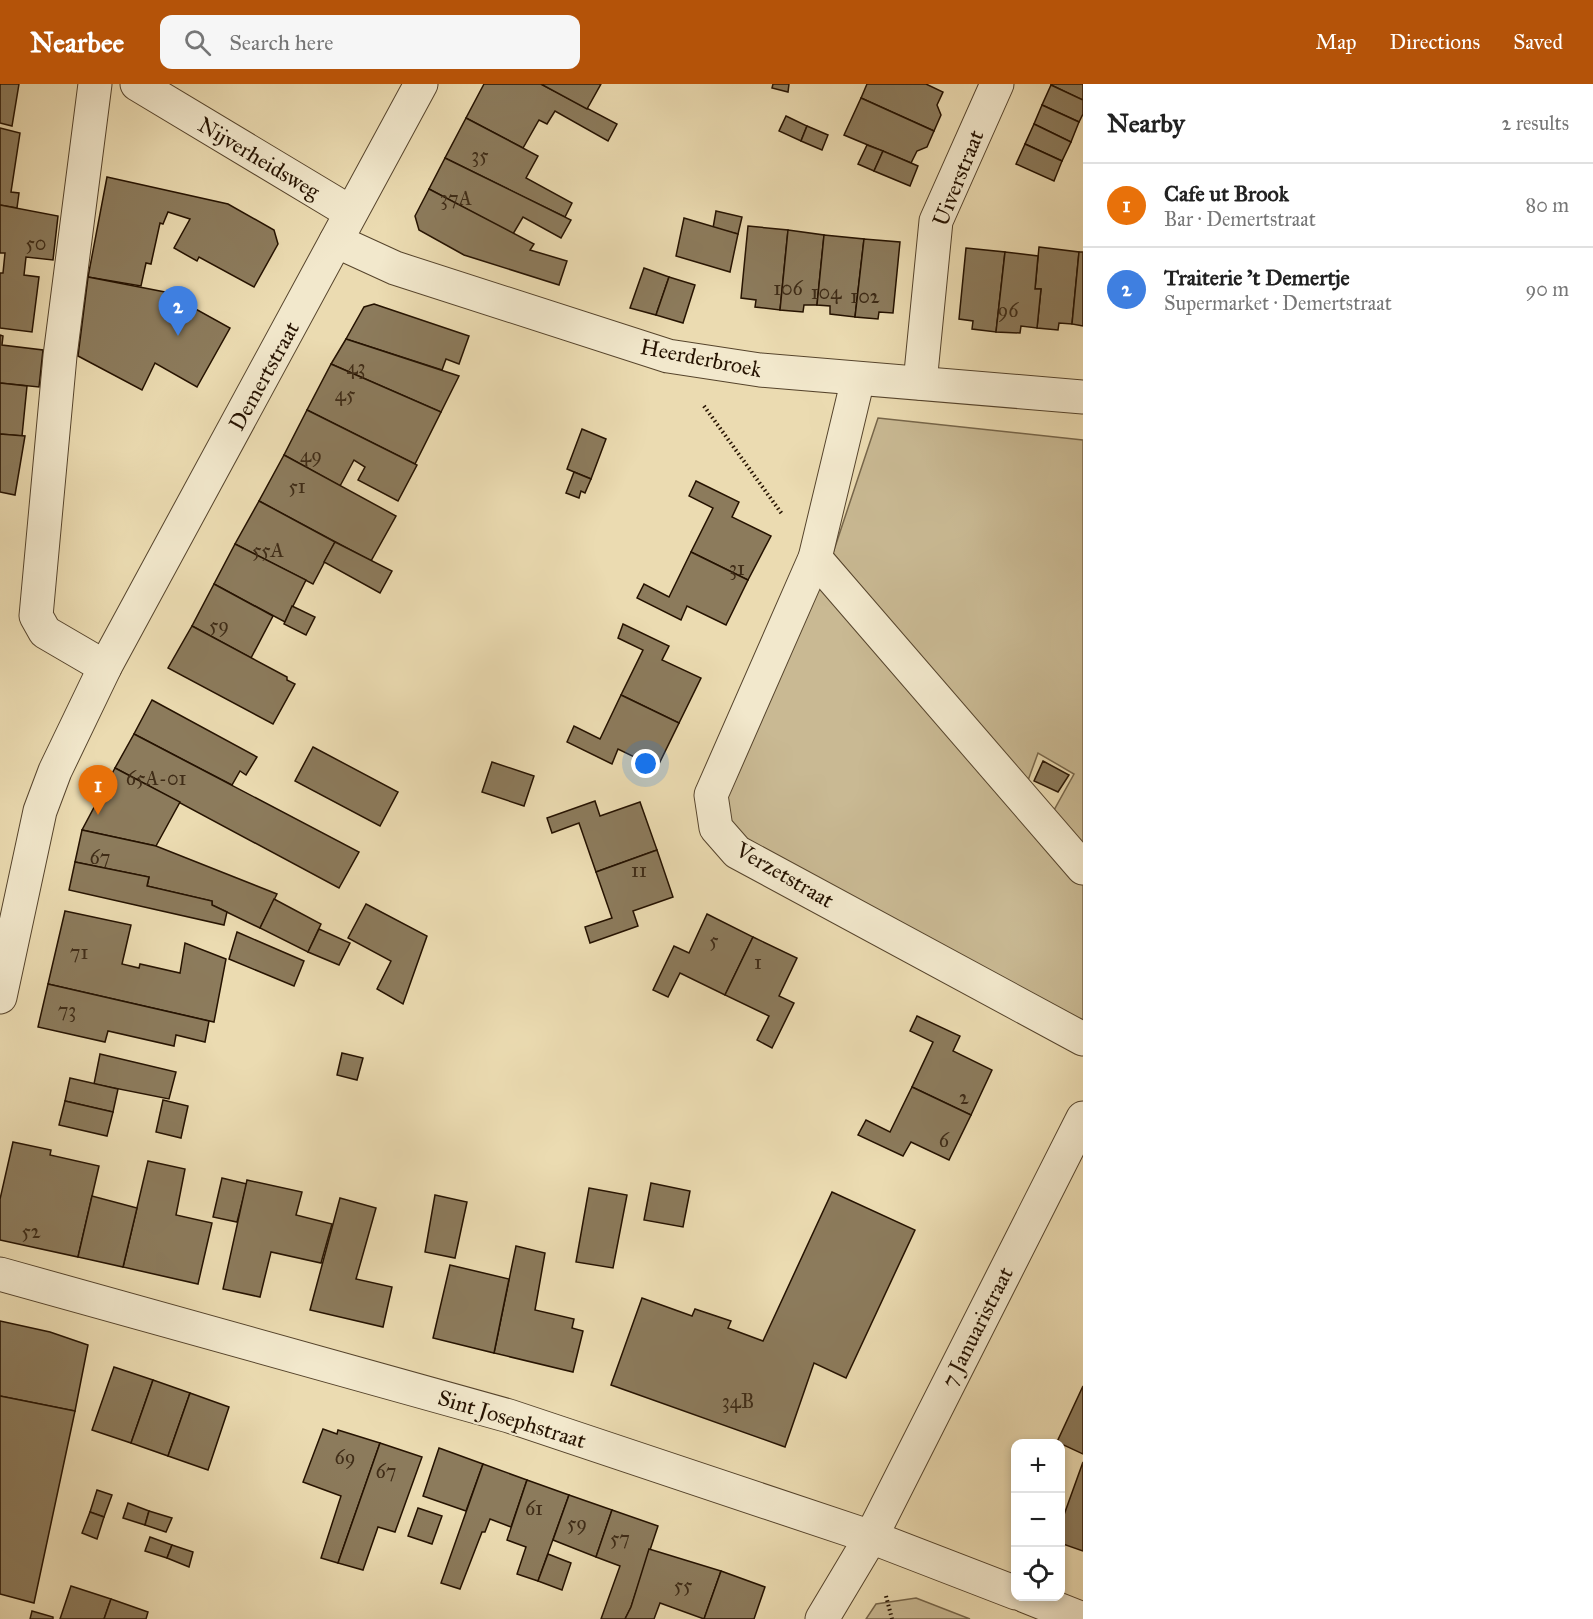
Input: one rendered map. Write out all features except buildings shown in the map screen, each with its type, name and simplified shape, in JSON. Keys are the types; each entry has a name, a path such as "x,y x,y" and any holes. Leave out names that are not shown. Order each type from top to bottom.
{"street":[{"path":"95,84 60,356 36,616 45,632 105,667"},
{"name":"Nijverheidsweg","path":"137,84 350,212"},
{"name":"Demertstraat","path":"0,998 40,811 55,771 105,667 421,84"},
{"name":"Uiverstraat","path":"920,383 936,221 997,84"},
{"name":"Heerderbroek","path":"336,241 395,268 505,306 668,356 748,369 1083,397"},
{"name":"Verzetstraat","path":"858,379 814,558 711,795 716,828 737,852 1083,1039"},
{"path":"814,558 1083,868"},
{"name":"7 Januaristraat","path":"822,1619 871,1537 1083,1118"},
{"name":"Sint Josephstraat","path":"0,1274 509,1416 871,1537 1011,1591"},
{"path":"1037,1601 1083,1619"}],"path":[{"path":"668,356 814,558"}],"shaded area":[{"path":"878,418 1083,440 1083,846 1053,812 1074,774 1038,753 1026,786 833,553"},
{"path":"820,584 1083,884 1083,1023 746,843 731,824 726,798"},
{"path":"916,1598 970,1619 866,1619 876,1604"}],"place":[{"name":"Traiterie 't Demertje","path":"178,336"},
{"name":"Cafe ut Brook","path":"98,815"}]}
